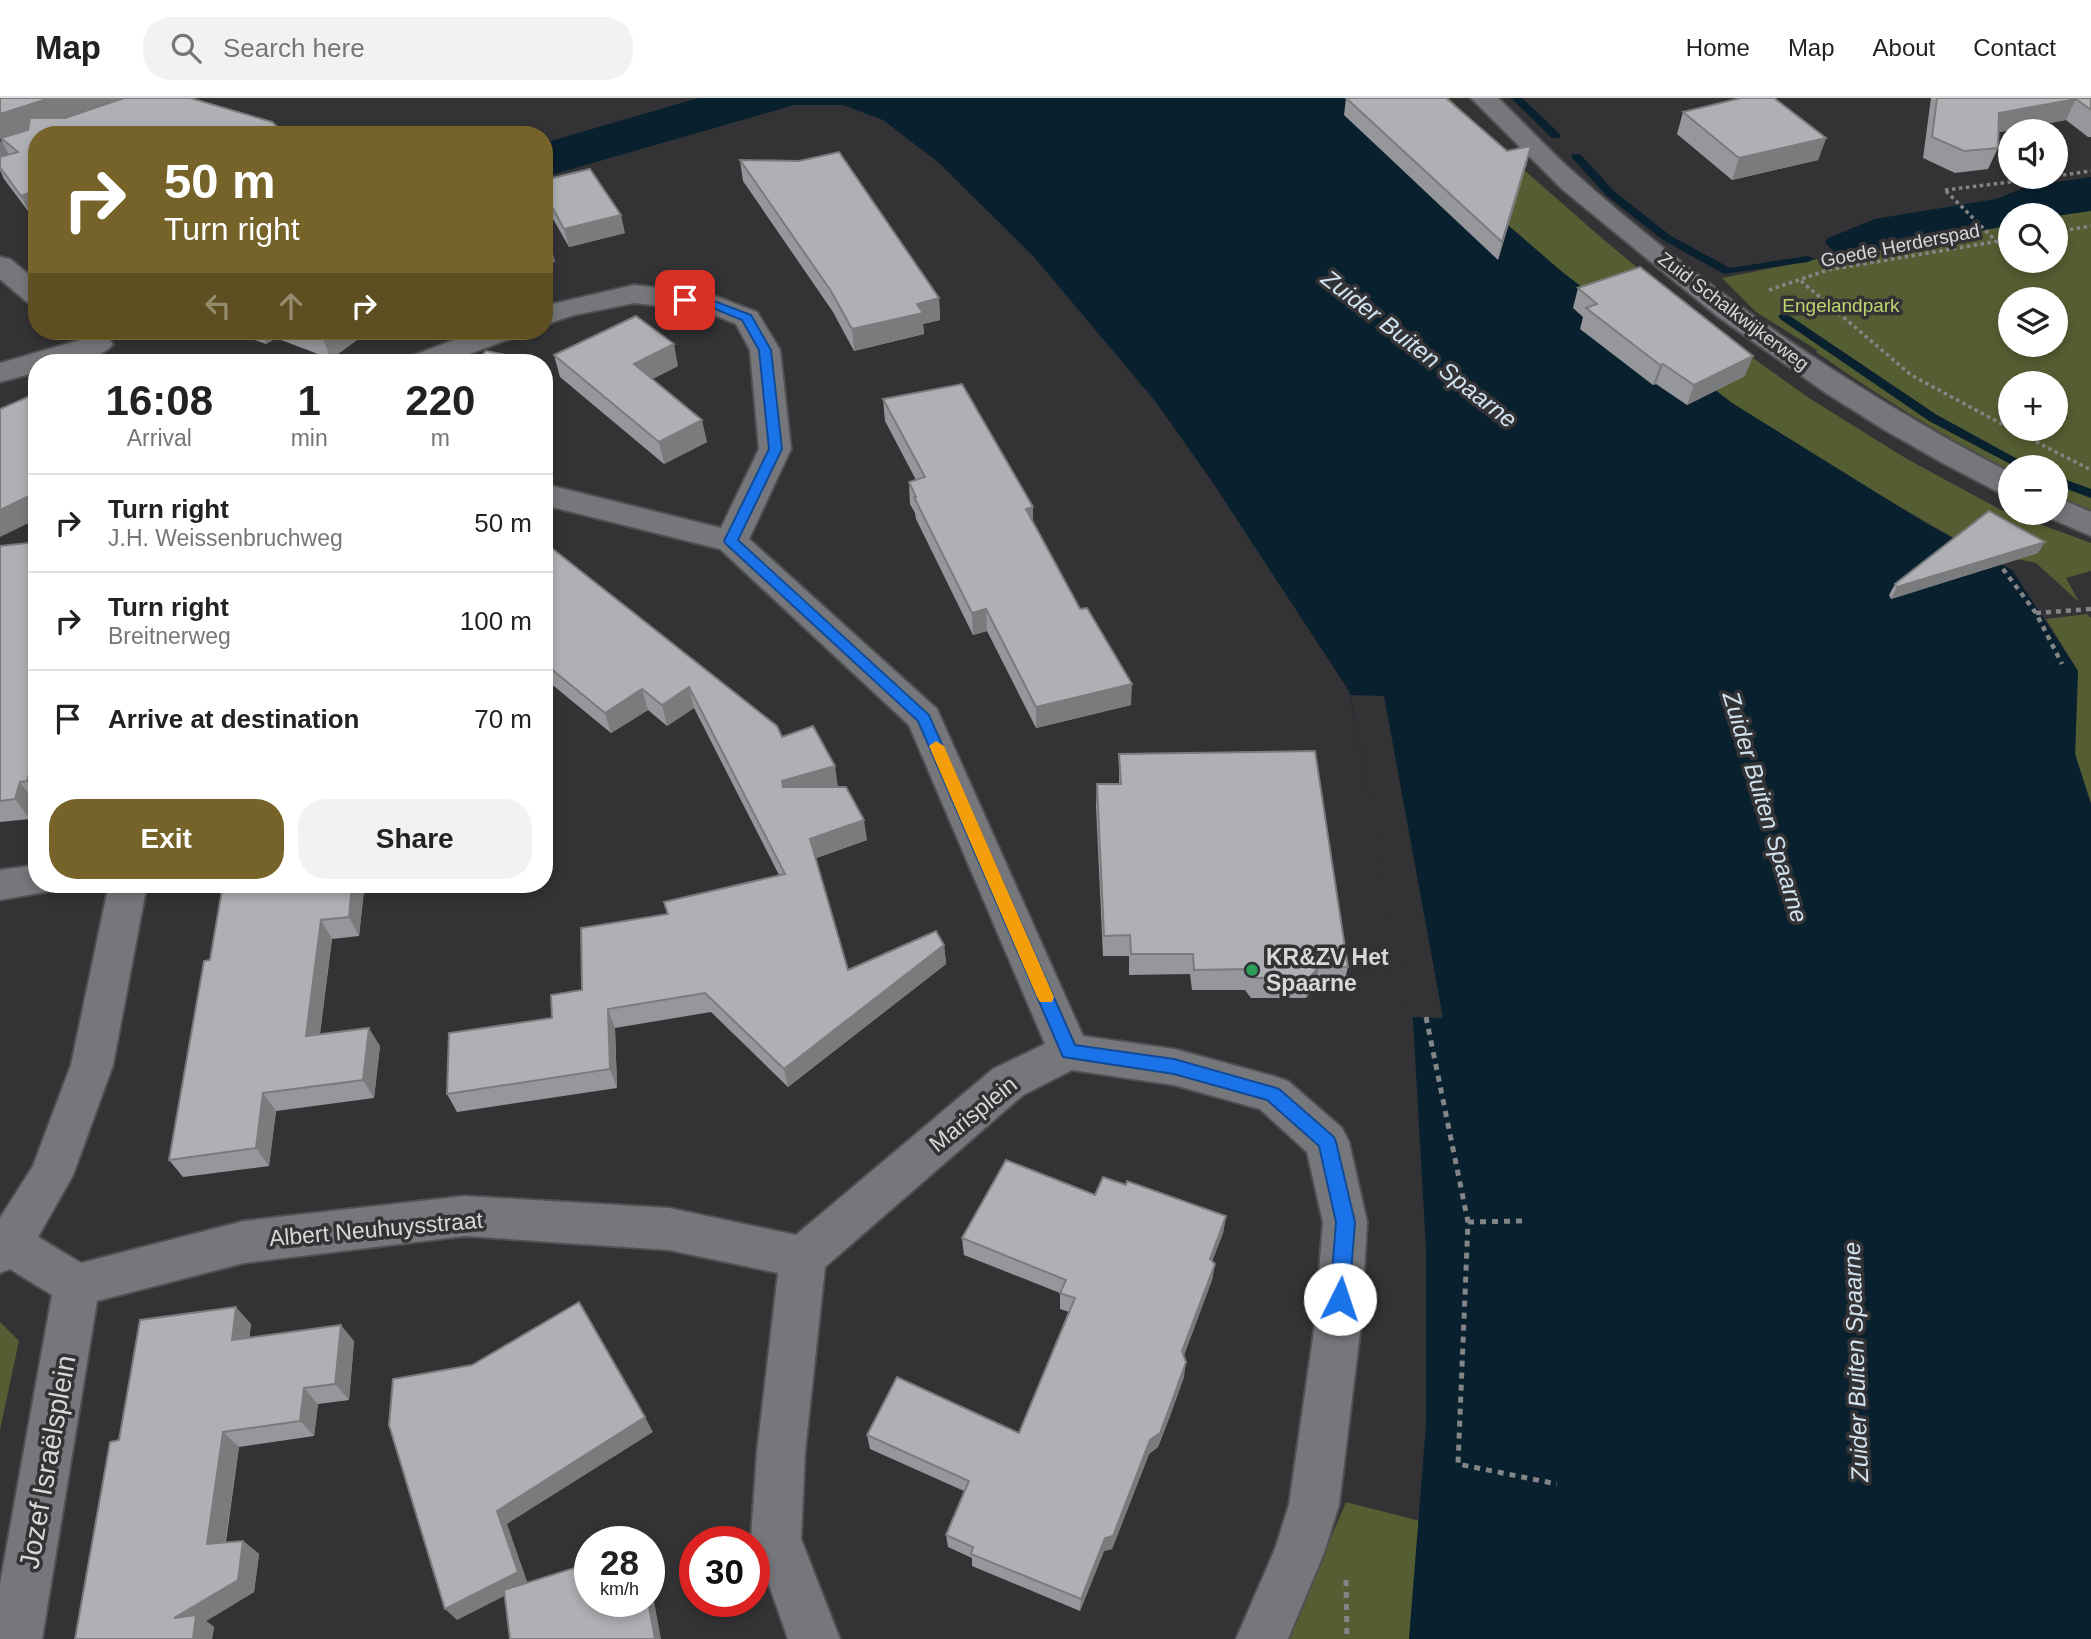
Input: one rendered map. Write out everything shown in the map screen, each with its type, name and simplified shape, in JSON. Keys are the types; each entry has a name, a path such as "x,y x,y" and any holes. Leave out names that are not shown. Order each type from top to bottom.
{"street":[{"name":"Zuid Schalkwijkerweg","path":"1484,98 1570,182 1721,304 1848,396 1962,462 1998,480"},
{"path":"0,150 28,141"},
{"path":"0,265 28,288"},
{"path":"553,313 634,294 710,303 747,318 765,350 775,449 731,541"},
{"path":"443,354 481,340"},
{"path":"70,354 100,346"},
{"path":"0,373 28,365"},
{"path":"553,496 731,541 924,718 1069,1052 1174,1067 1273,1094 1327,1142 1345,1222 1338,1324 1318,1480 1314,1506 1299,1553 1262,1639"},
{"path":"2068,514 2091,525"},
{"path":"0,885 28,881"},
{"path":"78,1285 5,1248 51,1175 92,1065 126,893"},
{"name":"Marisplein","path":"803,1257 1008,1082 1069,1052"},
{"name":"Albert Neuhuysstraat","path":"78,1285 244,1242 465,1216 669,1229 803,1257"},
{"path":"803,1257 780,1452 776,1539 814,1639"},
{"name":"Jozef Israëlsplein","path":"16,1639 78,1285"}],"path":[{"path":"1992,135 1998,139"},
{"path":"2068,174 2091,171"},
{"name":"Goede Herderspad","path":"1996,241 1945,190 1998,183"},
{"path":"2068,230 2091,226"},
{"name":"Goede Herderspad","path":"1996,241 1828,270 1801,281 1911,375 1998,422"},
{"path":"2034,441 2091,470"},
{"path":"2003,569 2036,613 2062,664"},
{"path":"2036,613 2091,609"},
{"path":"1426,1017 1468,1222 1458,1464 1557,1484"},
{"path":"1468,1222 1522,1221"}],"green space":[{"path":"1376,98 1449,98 1524,170 1604,240 1705,324 1809,398 1907,459 1998,508 1998,525 2042,525 2091,543 2091,571 2066,578 2079,602 2036,563 1976,551 1835,469 1732,403 1561,271 1480,201"},
{"name":"Engelandpark","path":"2091,210 2091,512 2068,501 2068,455 1998,455 1998,464 1887,400 1816,352 1817,350 1756,312 1722,278 1998,224 1998,273 2068,273 2068,213"},
{"path":"2087,614 2091,618 2091,804 2075,754 2078,671 2046,619"},
{"path":"0,1322 19,1341 0,1430"},
{"path":"1346,1502 1420,1521 1409,1639 1288,1639"}],"water":[{"name":"Zuider Buiten Spaarne","path":"698,98 1376,98 1480,201 1561,271 1732,403 1927,524 2012,570 2078,671 2075,754 2091,804 2091,1639 1409,1639 1426,1425 1426,1249 1413,1020 1349,691 1211,480 1155,401 1034,257 938,162 883,120 843,105 794,105 553,174 553,140"},
{"path":"2091,177 2091,211 2068,214 2068,203 1998,203 1998,227 1839,258 1825,242 1828,238 1875,219 1996,199 2021,189 2068,189 2068,180"}],"pier":[{"path":"28,285 28,325 16,328 0,313 0,291"},
{"path":"1350,695 1384,696 1443,1018 1410,1017"}],"building":[{"path":"0,98 50,98 0,114"},
{"path":"124,98 190,98 272,122 276,126 29,126 30,118 65,118"},
{"path":"1346,98 1446,98 1507,151 1531,146 1502,242"},
{"path":"1741,98 1774,98 1826,138 1739,158 1683,112"},
{"path":"1937,98 2091,98 2091,110 2076,99 1999,113 1998,148 1964,151 1932,137"},
{"path":"28,130 28,193 21,196 0,167 0,157 18,152 1,138"},
{"path":"839,152 939,298 917,304 923,313 852,329 831,291 740,160 799,161"},
{"path":"590,169 621,215 564,229 553,209 553,178"},
{"path":"1640,267 1753,356 1694,385 1663,364 1660,365 1586,308 1597,304 1578,288"},
{"path":"636,316 674,344 634,364 702,420 659,442 554,355"},
{"path":"962,384 1033,507 1026,509 1080,609 1087,608 1132,684 1036,707 986,609 972,613 914,497 909,482 925,477 883,399"},
{"path":"28,397 28,496 0,510 0,409"},
{"path":"1989,511 1998,516 1998,525 2014,525 2045,542 1897,587 1895,584"},
{"path":"28,543 28,777 27,781 20,782 15,799 0,801 0,546"},
{"path":"553,549 777,726 782,737 813,726 835,766 782,781 783,787 846,787 864,820 810,839 848,970 936,931 944,945 784,1069 705,993 608,1009 610,1069 447,1094 449,1033 552,1018 551,995 582,990 581,928 668,914 664,902 785,874 689,687 662,705 642,689 605,713 553,670"},
{"path":"1315,751 1348,967 1319,967 1310,977 1255,978 1249,969 1194,970 1193,954 1131,954 1130,935 1104,936 1097,784 1121,784 1119,754"},
{"path":"221,893 351,893 349,917 321,920 306,1036 369,1028 363,1080 263,1093 256,1148 169,1160 204,961 210,960"},
{"path":"1006,1160 1095,1195 1103,1177 1126,1185 1127,1181 1226,1216 1210,1259 1215,1264 1182,1351 1186,1362 1160,1433 1150,1440 1113,1536 1105,1538 1081,1599 971,1554 973,1547 946,1535 969,1481 867,1435 897,1377 1019,1433 1075,1298 1060,1293 1066,1280 962,1238"},
{"path":"579,1302 645,1417 497,1511 518,1572 445,1609 389,1425 393,1379 472,1365"},
{"path":"236,1307 232,1340 341,1325 335,1384 304,1388 300,1421 223,1432 207,1544 243,1541 238,1580 174,1618 196,1615 193,1639 75,1639 110,1442 119,1440 140,1320"},
{"path":"574,1568 574,1617 651,1617 655,1639 510,1639 504,1590"}],"waterway":[{"path":"1516,98 1556,136"},
{"path":"1576,156 1611,194 1667,238 1728,272 1808,259"},
{"path":"1784,316 1933,418 2003,455"},
{"path":"2068,485 2091,494"}],"slow traffic":[{"path":"936,746 1046,997"}],"place":[{"name":"KR&ZV Het Spaarne","path":"1252,970"}],"route":[{"path":"685,300 710,303 747,318 765,350 775,449 731,541 924,718 1069,1052 1174,1067 1273,1094 1327,1142 1345,1222 1340,1299"}]}
